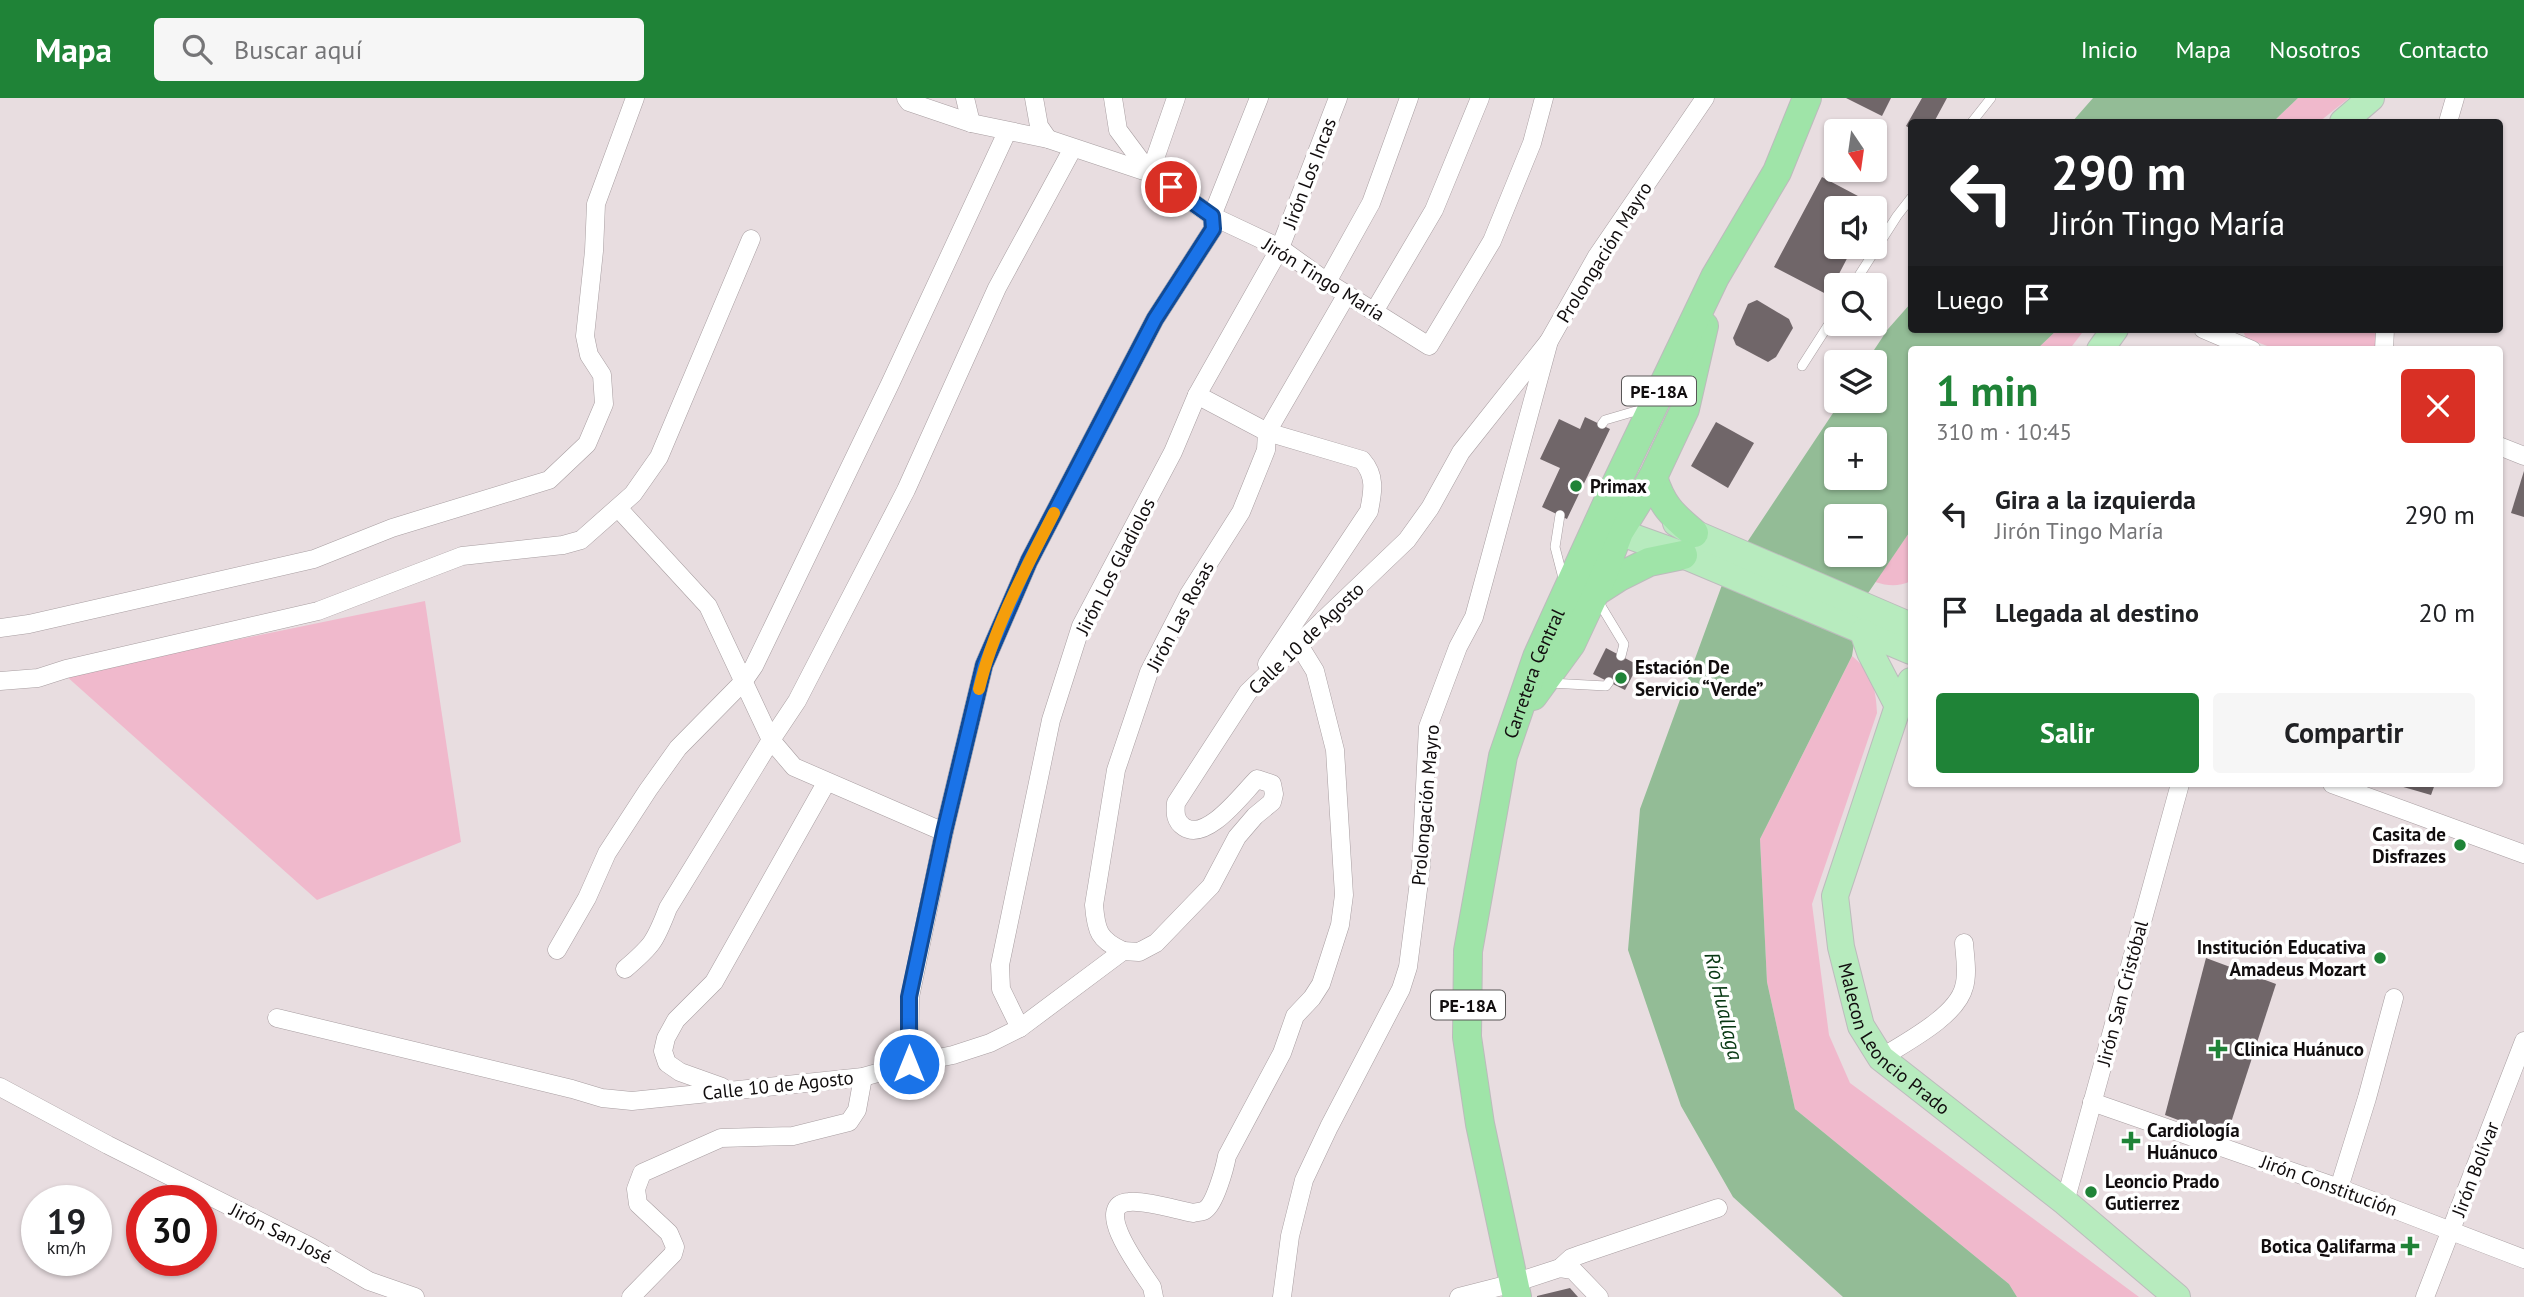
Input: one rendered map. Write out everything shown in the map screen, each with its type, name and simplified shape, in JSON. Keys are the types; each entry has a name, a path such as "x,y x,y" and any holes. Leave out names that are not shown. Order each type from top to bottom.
{"highway":[{"name":"Carretera Central","path":"1516,1290 1480,1124 1467,1037 1468,950 1503,756 1537,657 1580,593 1606,505 1651,407 1715,278 1777,172 1807,98"},
{"name":"PE-18A","path":"1511,727 1571,644 1580,593 1653,477 1685,409 1715,278"},
{"path":"1580,593 1648,562 1697,548 1671,514 1657,491 1653,477"}],"main road":[{"path":"2346,119 2371,98"},
{"path":"1697,548 1619,532 1606,505 1637,502 1697,548 1863,624 1908,649"},
{"path":"1863,624 1908,626"},
{"path":"1863,624 1870,652 1898,706"},
{"name":"Malecon Leoncio Prado","path":"1908,687 1898,706 1835,896 1841,947 1861,1026 1881,1058 2065,1202 2177,1297"}],"street":[{"path":"0,628 29,624 314,559 392,528 549,480 587,444 604,404 601,375 589,355 585,336 596,204 635,98"},
{"name":"Jirón Tingo María","path":"906,98 909,102 971,123 1048,139 1150,173 1212,216 1280,248 1327,282 1429,346 1492,241 1532,144 1544,98"},
{"path":"965,98 971,123"},
{"path":"1034,98 1039,126 1048,139"},
{"path":"1113,98 1118,130 1150,173"},
{"path":"1150,173 1176,98"},
{"path":"909,1064 909,997 944,832 984,665 1029,561 1155,319 1213,229 1212,216 1259,98"},
{"name":"Jirón Los Incas","path":"1280,248 1338,98"},
{"path":"1327,282 1371,203 1409,98"},
{"path":"1375,310 1434,210 1480,98"},
{"name":"Prolongación Mayro","path":"1282,1297 1290,1236 1304,1180 1402,989 1408,967 1421,866 1428,727 1458,647 1474,617 1549,341 1597,256 1705,98"},
{"path":"2449,119 2455,98"},
{"path":"556,950 587,898 607,853 648,790 678,748 743,682 754,666 890,384 1007,132"},
{"path":"625,969 646,952 657,937 668,908 797,701 906,490 997,288 1073,148"},
{"path":"0,681 38,678 66,669 318,611 462,556 582,540 643,483 659,457 751,239"},
{"name":"Jirón Los Gladiolos","path":"1020,1028 1001,989 1000,965 1051,720 1081,626 1174,452 1197,395 1280,248"},
{"name":"Jirón Las Rosas","path":"1123,951 1108,944 1096,928 1094,905 1116,769 1149,672 1189,594 1241,512 1266,450 1267,432 1347,294"},
{"path":"2226,334 2246,346"},
{"name":"Calle 10 de Agosto","path":"277,1018 603,1098 632,1101 863,1077 953,1055 990,1043 1020,1028 1123,951 1139,952 1156,943 1211,886 1237,837 1255,816 1272,802 1272,783 1257,779 1205,829 1188,829 1181,825 1175,814 1176,803 1248,692 1408,540 1430,508 1461,452 1549,341"},
{"path":"1197,395 1267,432 1362,460 1371,471 1373,491 1369,511 1248,692"},
{"path":"2503,448 2524,456"},
{"path":"618,508 708,606 771,740 794,767 944,832"},
{"path":"1154,1297 1152,1287 1118,1233 1115,1214 1118,1208 1130,1201 1193,1213 1204,1212 1210,1205 1227,1156 1282,1053 1295,1016 1321,984 1340,925 1344,895 1335,750 1315,671 1298,645"},
{"path":"729,1089 699,1081 667,1063 663,1051 666,1038 676,1020 715,982 826,782"},
{"name":"Jirón San Cristóbal","path":"2065,1202 2179,787"},
{"path":"2340,787 2524,854"},
{"path":"1881,1058 1946,1014 1960,999 1965,984 1964,943"},
{"path":"2339,1188 2394,999"},
{"name":"Jirón Bolívar","path":"2425,1297 2524,1041"},
{"path":"631,1297 673,1254 675,1247 669,1233 638,1204 636,1189 642,1173 648,1168 691,1153 721,1138 793,1136 849,1122 856,1110 863,1077"},
{"name":"Jirón San José","path":"0,1087 108,1145 311,1247 368,1289 415,1297"},
{"name":"Jirón Constitución","path":"2092,1102 2339,1188 2524,1259"},
{"path":"1459,1297 1516,1290 1560,1268 1571,1258 1718,1208"},
{"path":"1560,1268 1573,1270 1599,1297"}],"lane":[{"path":"1974,119 1992,98"},
{"path":"1861,273 1908,202"},
{"path":"1802,366 1824,332"},
{"path":"1602,424 1605,420 1651,407"},
{"path":"1560,515 1555,547 1580,593 1624,644 1621,656"},
{"path":"1543,682 1606,686 1609,682"}],"shaded area":[{"path":"2298,98 2349,98 2323,119 2276,119"},
{"path":"2054,333 2082,333 2072,346 2040,346"},
{"path":"2244,333 2379,333 2379,346 2267,346 2246,338"},
{"path":"1908,534 1908,582 1875,582"},
{"path":"425,601 461,842 317,900 65,675"},
{"path":"1852,656 1864,668 1872,682 1877,713 1812,904 1829,1035 1850,1083 2139,1297 2017,1297 2009,1284 1795,1109 1767,982 1760,839"}],"water":[{"path":"2093,98 2298,98 2276,119 2075,119"},
{"name":"Río Huallaga","path":"1908,306 1908,333 2054,333 2040,346 1908,346 1908,534 1887,565 1887,504 1824,504 1824,567 1886,567 1860,605 1852,656 1760,839 1767,982 1795,1109 2009,1284 2017,1297 1843,1297 1733,1197 1681,1106 1628,950 1640,809 1726,574 1833,413 1887,413 1887,350 1874,350"}],"building":[{"path":"1846,98 1891,98 1882,116"},
{"path":"1922,98 1947,98 1936,119 1910,119"},
{"path":"1822,177 1824,182 1831,182 1858,196 1824,196 1824,259 1847,259 1839,273 1824,273 1824,293 1774,267"},
{"path":"1757,300 1789,319 1793,328 1776,357 1768,362 1736,345 1733,338 1748,304"},
{"path":"1585,417 1610,429 1567,519 1542,507 1560,468 1540,459 1559,419 1580,429"},
{"path":"1716,422 1754,443 1728,488 1691,466"},
{"path":"2524,471 2524,517 2511,513"},
{"path":"1606,648 1638,665 1625,690 1593,674"},
{"path":"2403,787 2434,787 2431,795"},
{"name":"Clinica Huánuco","path":"2206,958 2276,984 2226,1138 2165,1115"},
{"path":"1570,1288 1578,1297 1537,1297 1537,1296"}],"slow traffic":[{"path":"979,689 984,665 1029,561 1054,513"}],"place":[{"name":"Primax","path":"1576,486"},
{"name":"Estación De Servicio “Verde”","path":"1621,678"},
{"name":"Casita de Disfrazes","path":"2460,845"},
{"name":"Institución Educativa Amadeus Mozart","path":"2380,958"},
{"name":"Clinica Huánuco","path":"2218,1049"},
{"name":"Cardiología Huánuco","path":"2131,1141"},
{"name":"Leoncio Prado Gutierrez","path":"2091,1192"},
{"name":"Botica Qalifarma","path":"2410,1246"}],"route":[{"path":"909,1064 909,997 944,832 984,665 1029,561 1155,319 1213,229 1212,216 1171,187"}]}
